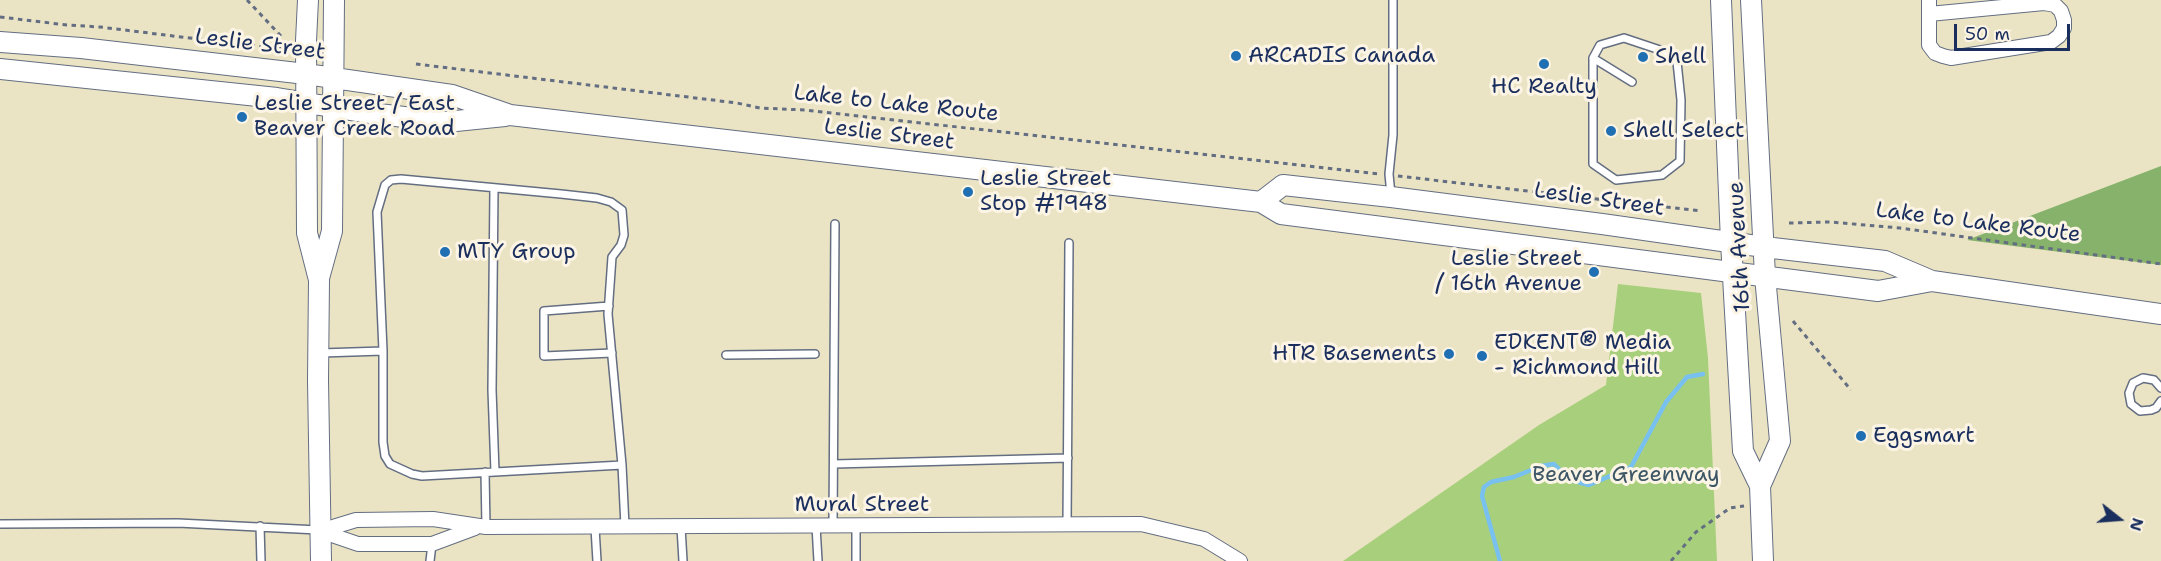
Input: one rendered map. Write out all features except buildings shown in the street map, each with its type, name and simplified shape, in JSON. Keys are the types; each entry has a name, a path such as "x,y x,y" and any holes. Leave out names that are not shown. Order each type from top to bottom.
{"main road":[{"path":"308,0 307,233 319,280"},
{"path":"321,561 319,280 332,231 334,0"},
{"name":"16th Avenue","path":"1720,0 1743,451 1761,495 1763,561"},
{"name":"16th Avenue","path":"1751,0 1765,276 1780,441 1761,495"},
{"name":"Leslie Street","path":"0,42 81,48 306,74 452,95 510,115 1261,202 1281,214 1878,291 1932,281"},
{"name":"Leslie Street","path":"0,69 277,98 446,122 510,115"},
{"name":"Leslie Street","path":"1261,202 1283,185 1391,197 1885,261 1932,281 2161,314"}],"street":[{"path":"1929,0 1929,14 1929,45 1935,53 1951,58 2051,42 2064,28 2061,11 2055,5 2044,3 1929,14"},
{"name":"Mural Street","path":"320,531 356,520 433,519 481,527 595,528 1142,524 1204,539 1240,561"},
{"name":"Mural Street","path":"320,531 357,544 432,544 481,527"}],"lane":[{"path":"1391,197 1389,174 1393,135 1393,0"},
{"path":"1624,38 1669,53 1677,62 1681,100 1680,161 1662,175 1616,180 1593,164 1593,58 1600,45 1624,38"},
{"path":"1593,58 1632,82"},
{"path":"622,465 417,476 390,464 385,456 383,442 377,212 385,185 391,180 401,179 597,198 611,202 622,210 624,235 621,245 612,257 609,306 622,465 626,528"},
{"path":"494,188 492,390 495,472"},
{"path":"833,526 835,224"},
{"path":"1067,525 1069,243"},
{"path":"609,306 544,311 544,356 612,353"},
{"path":"318,353 382,351"},
{"path":"726,355 815,354"},
{"path":"2160,385 2149,378 2138,380 2130,388 2129,399 2135,408 2146,411 2156,408 2161,401"},
{"path":"834,464 1068,458"},
{"path":"481,527 485,472"},
{"path":"0,524 178,523 320,531"},
{"path":"260,526 261,561"},
{"path":"816,526 818,561"},
{"path":"856,526 856,561"},
{"path":"681,527 683,561"},
{"path":"595,528 597,561"},
{"path":"430,561 432,544"}],"path":[{"path":"247,0 281,36 283,45"},
{"path":"0,17 279,49 291,39"},
{"name":"Lake to Lake Route","path":"416,64 737,103 760,108 804,110 1374,173"},
{"path":"1401,176 1701,212"},
{"name":"Lake to Lake Route","path":"1789,223 1830,222 1900,228 2161,264"},
{"path":"1793,321 1851,390"},
{"path":"1671,561 1696,532 1730,508 1761,495"}],"green space":[{"path":"2161,166 2161,265 1967,240"},
{"name":"Beaver Greenway","path":"1618,284 1701,293 1708,358 1717,561 1343,561 1539,425 1606,385"}],"waterway":[{"path":"1500,561 1482,496 1484,487 1491,482 1554,464 1570,480 1589,485 1631,467 1666,402 1687,377 1703,374"}],"place":[{"name":"ARCADIS Canada","path":"1236,56"},
{"name":"Shell","path":"1643,57"},
{"name":"HC Realty","path":"1544,64"},
{"name":"Leslie Street / East Beaver Creek Road","path":"242,117"},
{"name":"Shell Select","path":"1611,131"},
{"name":"Leslie Street Stop #1948","path":"968,192"},
{"name":"MTY Group","path":"445,252"},
{"name":"Leslie Street / 16th Avenue","path":"1594,272"},
{"name":"HTR Basements","path":"1449,354"},
{"name":"EDKENT® Media - Richmond Hill","path":"1482,356"},
{"name":"Eggsmart","path":"1861,436"}]}
